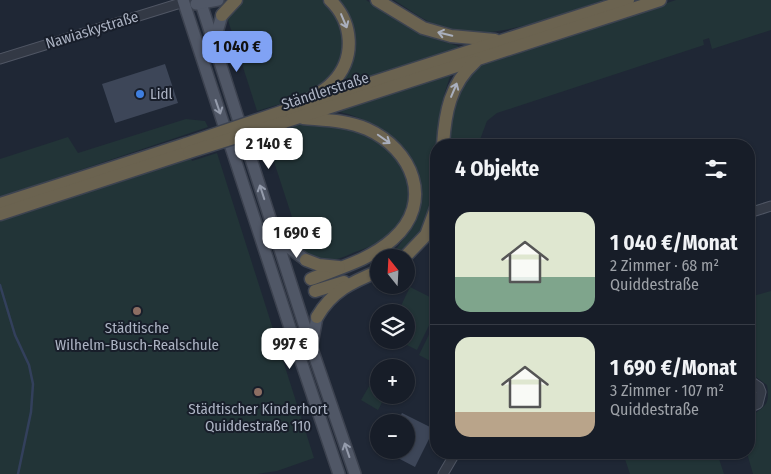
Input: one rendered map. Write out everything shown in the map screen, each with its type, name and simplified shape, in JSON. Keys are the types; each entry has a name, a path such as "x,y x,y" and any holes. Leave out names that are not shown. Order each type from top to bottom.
{"highway":[{"path":"222,15 236,0"},
{"path":"297,113 333,82 342,70 346,58 349,37 346,23 337,7 330,0"},
{"path":"377,0 423,28 460,37 502,41"},
{"name":"Ständlerstraße","path":"297,113 502,41 628,0"},
{"name":"Ständlerstraße","path":"0,214 282,117 479,58 660,0"},
{"path":"444,139 447,108 455,85 479,58"},
{"path":"297,113 339,121 365,128 377,134 404,157 413,179 415,191 413,207 406,225 395,238 381,250 341,267 313,285"},
{"name":"Ständlerstraße","path":"0,204 188,148"},
{"path":"413,249 426,236 430,225"},
{"path":"306,260 319,265 341,267"},
{"path":"313,285 370,274"},
{"path":"317,317 326,302 336,292 370,275"}],"main road":[{"path":"218,0 185,1 279,296 339,474"},
{"path":"201,2 355,474"},
{"path":"214,43 222,15"},
{"path":"277,239 306,260"},
{"path":"279,296 313,285"},
{"path":"312,346 317,317"}],"street":[{"name":"Nawiaskystraße","path":"0,59 185,1"},
{"path":"755,211 771,206"},
{"path":"755,384 761,392 758,404 755,405"},
{"path":"443,474 452,459"}],"shaded area":[{"path":"244,0 322,0 334,12 343,33 343,57 333,76 307,96 257,111 226,14"},
{"path":"338,0 366,0 425,36 458,46 458,48 369,78 368,75 354,80 354,82 344,84 355,55 355,38 348,13"},
{"path":"394,0 604,0 519,27 474,33 453,31 433,24"},
{"path":"676,0 771,0 771,30 712,49 709,38 703,40 704,45 497,113 487,121 480,139 450,139 453,109 459,89 472,71 483,63"},
{"path":"451,73 440,113 439,139 430,139 430,208 419,233 405,249 396,249 416,217 420,203 421,189 414,163 406,151 382,130 371,123 337,110"},
{"path":"186,119 205,121 208,127 0,197 0,159 68,137 78,153"},
{"path":"312,122 349,128 372,138 397,160 407,181 407,204 403,215 389,235 373,245 333,260 304,254 266,137 286,130 286,128"},
{"path":"217,153 314,458 277,471 257,474 0,474 0,220 191,158 192,161"},
{"path":"415,290 430,297 430,323 417,350 415,349 415,304 402,304 407,294 415,294"},
{"path":"771,291 771,474 753,474 749,459 755,459 755,414 764,406 768,398 767,385 755,376 755,295"},
{"path":"430,332 430,361 419,355"},
{"path":"370,385 370,404 381,404 378,410 361,400"},
{"path":"625,459 719,459 724,474 630,474"}],"building":[{"name":"Lidl","path":"165,64 178,103 115,123 102,84"},
{"path":"415,420 430,427 430,437 415,467 400,459 415,459"}],"waterway":[{"path":"0,285 15,335 29,365 33,384 31,412 18,474"}],"place":[{"name":"Lidl","path":"140,94"},
{"name":"Städtische Wilhelm-Busch-Realschule","path":"137,311"},
{"name":"Städtischer Kinderhort Quiddestraße 110","path":"258,392"}]}
